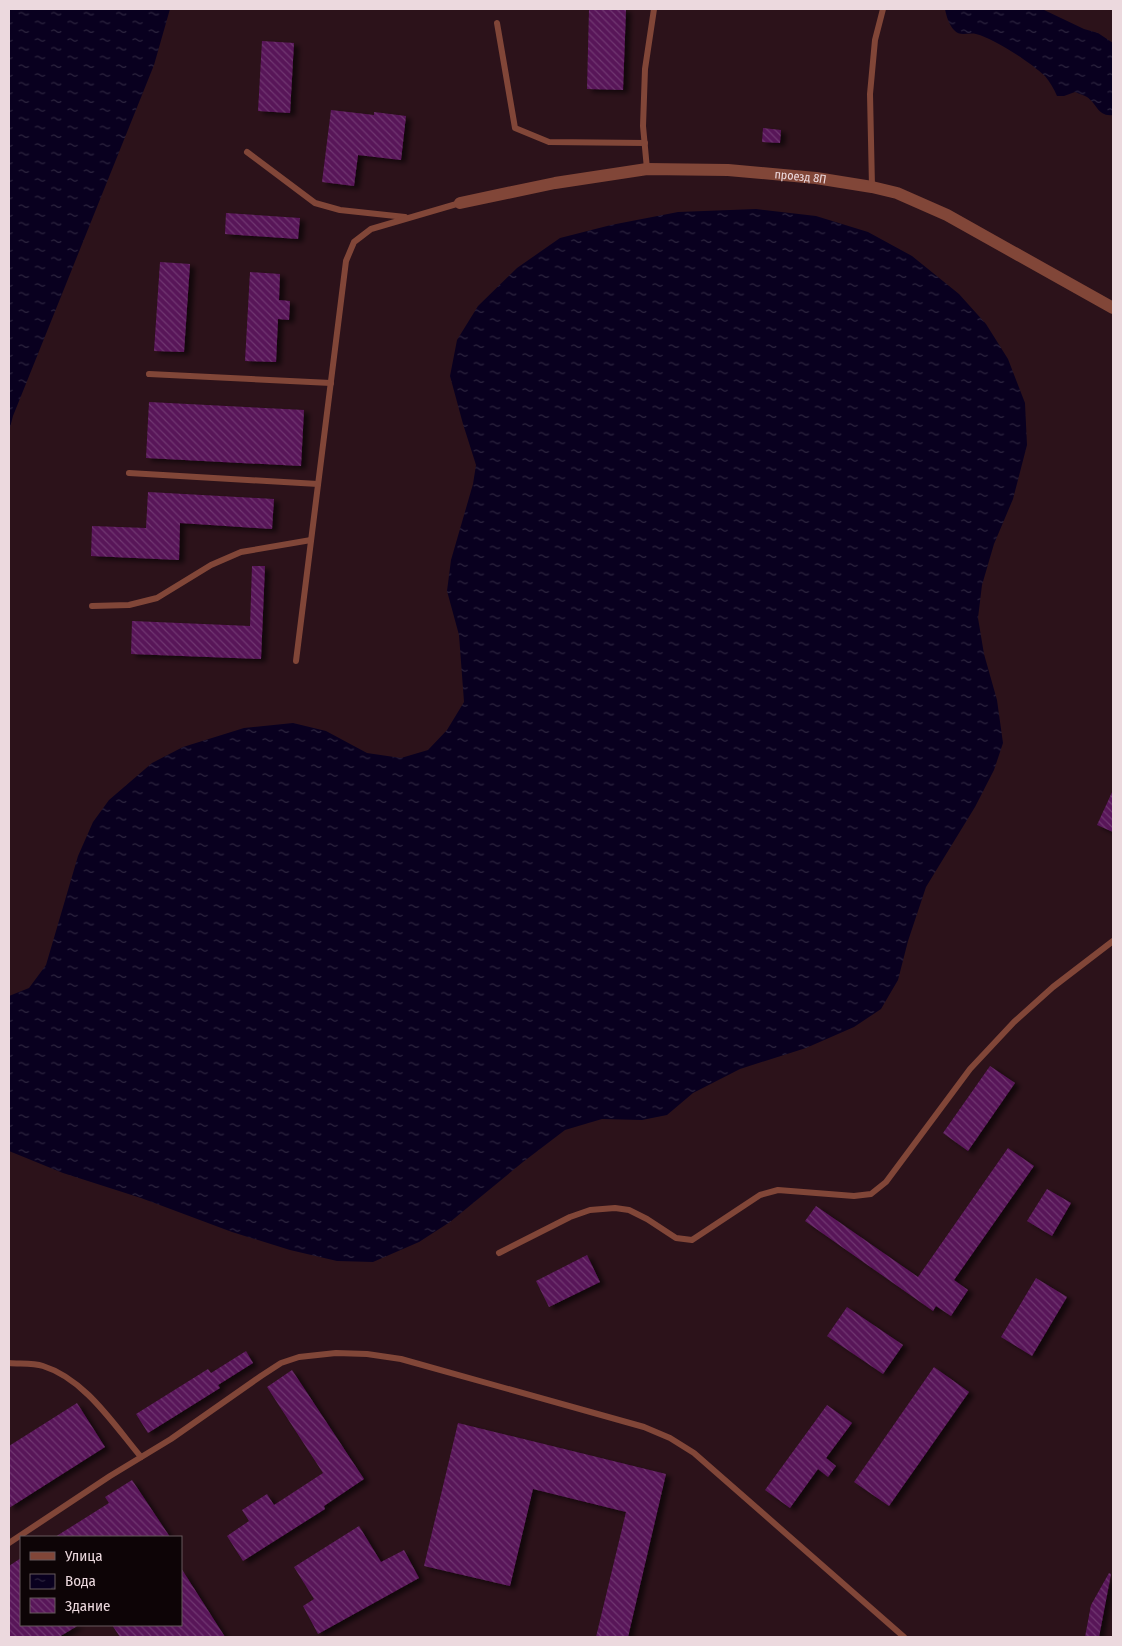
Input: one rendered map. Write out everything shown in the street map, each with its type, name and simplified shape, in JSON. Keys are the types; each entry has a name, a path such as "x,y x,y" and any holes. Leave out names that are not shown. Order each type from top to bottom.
{"street":[{"name":"проезд 8П","path":"460,203 555,183 648,169 728,170 816,178 872,187 897,192 948,215 1113,308"}],"lane":[{"path":"648,169 643,126 645,69 654,9"},
{"path":"872,187 870,94 874,40 882,9"},
{"path":"497,22 515,128 549,142 645,143"},
{"path":"247,152 315,203 340,210 409,218"},
{"path":"296,661 346,261 354,242 371,229 460,203"},
{"path":"149,374 331,383"},
{"path":"129,473 318,484"},
{"path":"92,606 129,605 157,598 210,565 241,552 311,540"},
{"path":"500,1253 570,1217 590,1210 615,1208 629,1210 676,1238 692,1240 760,1195 778,1190 854,1196 871,1194 886,1182 970,1069 1014,1022 1053,986 1113,941"},
{"path":"9,1543 171,1439 260,1376 281,1364 299,1357 336,1353 366,1354 401,1360 644,1427 670,1438 694,1452 904,1637"},
{"path":"9,1363 42,1366 65,1375 86,1392 141,1458"}],"water":[{"path":"9,9 170,9 154,65 13,416 9,431"},
{"path":"945,9 1042,9 1084,29 1098,33 1113,43 1113,115 1104,114 1087,97 1075,92 1064,96 1057,96 1045,76 1031,64 984,37 976,34 956,32 949,23"},
{"path":"756,209 816,216 868,232 912,256 959,294 986,324 1008,359 1025,403 1027,445 1013,499 994,544 982,585 978,618 984,654 997,700 1003,743 994,770 975,807 926,887 908,941 898,980 881,1009 854,1027 806,1048 740,1069 693,1093 667,1115 642,1120 602,1119 565,1130 450,1222 419,1242 373,1262 337,1261 290,1250 232,1232 141,1198 63,1173 9,1151 9,996 29,988 46,965 78,856 93,822 109,800 152,763 183,747 244,728 293,723 326,731 367,753 401,758 428,750 447,730 464,702 459,635 447,591 451,560 473,484 476,465 450,376 457,340 478,306 517,268 560,238 611,225 678,212"}],"building":[{"path":"589,9 626,9 623,90 587,89"},
{"path":"262,41 294,43 290,113 258,111"},
{"path":"331,110 374,115 374,112 406,116 401,160 358,155 354,186 322,182"},
{"path":"763,128 781,130 780,143 762,142"},
{"path":"226,213 300,218 298,239 225,234"},
{"path":"160,262 190,264 184,352 154,351"},
{"path":"250,272 280,274 279,300 290,301 289,320 278,319 276,362 245,361"},
{"path":"149,402 304,410 301,466 146,458"},
{"path":"148,492 274,499 272,529 180,523 179,560 91,556 92,526 146,528"},
{"path":"252,566 265,566 261,659 131,654 132,621 250,626"},
{"path":"1113,790 1113,832 1097,825"},
{"path":"990,1066 1015,1083 968,1151 943,1133"},
{"path":"1008,1148 1034,1166 954,1280 968,1290 951,1316 936,1306 933,1311 805,1221 816,1206 918,1277"},
{"path":"1047,1189 1071,1203 1052,1236 1027,1221"},
{"path":"587,1255 600,1282 549,1307 536,1281"},
{"path":"1036,1278 1067,1297 1032,1356 1001,1337"},
{"path":"847,1307 903,1345 883,1374 827,1336"},
{"path":"246,1351 253,1363 218,1385 220,1388 148,1433 136,1414 208,1369 211,1373"},
{"path":"934,1367 969,1392 889,1506 854,1482"},
{"path":"292,1370 364,1479 324,1506 325,1509 243,1561 227,1536 249,1521 242,1510 267,1494 274,1505 323,1473 267,1387"},
{"path":"77,1403 105,1447 9,1508 9,1446"},
{"path":"827,1405 852,1423 826,1458 836,1466 828,1477 818,1469 790,1508 765,1490"},
{"path":"458,1423 666,1474 628,1637 596,1637 626,1512 533,1489 510,1586 424,1566"},
{"path":"132,1480 169,1536 57,1536 109,1503 105,1497"},
{"path":"359,1526 381,1562 404,1550 419,1578 318,1634 303,1606 314,1599 294,1567"},
{"path":"20,1559 20,1626 77,1626 59,1637 9,1637 9,1566"},
{"path":"182,1570 225,1637 120,1637 113,1626 182,1626"},
{"path":"1109,1573 1111,1574 1099,1637 1085,1637 1091,1605"}]}
